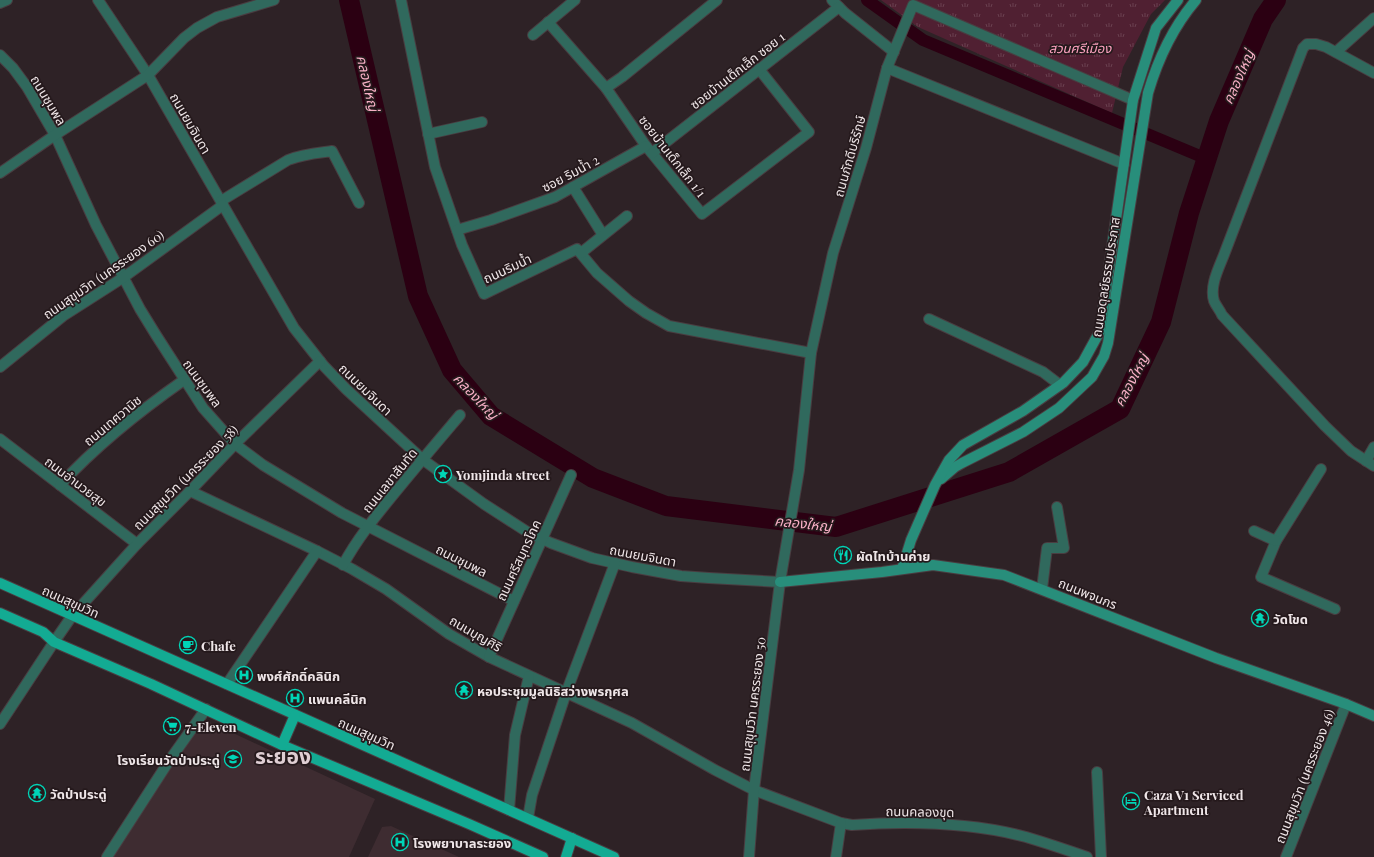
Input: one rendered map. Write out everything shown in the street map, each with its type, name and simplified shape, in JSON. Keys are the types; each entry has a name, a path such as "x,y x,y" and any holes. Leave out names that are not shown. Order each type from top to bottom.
{"main road":[{"name":"ถนนสุขุมวิท","path":"0,583 528,818 572,838 594,853 614,857"},
{"path":"0,613 43,632 54,642 206,709 282,745 543,857"},
{"path":"282,745 295,715"},
{"path":"566,857 572,838"}],"street":[{"path":"0,3 7,0"},
{"name":"ถนนยมจินดา","path":"98,0 148,75 294,328 320,361 346,389 422,459 508,520 529,533 592,558 682,576 780,582"},
{"path":"0,173 55,135 148,75 184,38 197,28 217,17 274,0"},
{"name":"ถนนริมน้ำ","path":"401,0 434,167 462,245 484,294 577,249 581,253"},
{"path":"533,35 574,0"},
{"path":"700,0 707,8"},
{"path":"606,88 622,77 717,0"},
{"name":"ถนนอดุลย์ธรรมประภาส","path":"902,569 911,540 949,460 964,445 1023,411 1060,385 1083,362 1100,331 1132,106 1156,28 1178,0"},
{"name":"ถนนอดุลย์ธรรมประภาส","path":"936,485 955,467 1023,432 1059,408 1092,377 1104,356 1108,343 1148,93 1153,76 1169,40 1180,20 1196,0"},
{"path":"835,4 896,47"},
{"name":"ซอยบ้านเด็กเล็ก ซอย 1","path":"649,150 759,69 835,4"},
{"name":"ถนนภักดีบริรักษ์","path":"785,555 799,470 811,353 833,253 866,148 887,68 913,5 1132,106"},
{"path":"1336,52 1374,18"},
{"name":"ซอยบ้านเด็กเล็ก 1/1","path":"548,22 606,88 649,150 702,214 809,132 759,69"},
{"path":"1374,73 1336,52 1316,44 1307,44 1303,48 1225,252 1215,280 1213,292 1214,301 1222,315 1325,426 1351,451 1370,464 1374,447"},
{"name":"ถนนชุมพล","path":"0,54 27,86 55,135 96,225 140,309 203,408 235,444 269,469 342,513 514,601"},
{"path":"887,68 1124,164"},
{"path":"428,134 482,122"},
{"name":"ซอย ริมน้ำ 2","path":"457,230 491,220 555,197 649,150"},
{"name":"ถนนสุขุมวิท (นครระยอง 60)","path":"0,367 63,316 124,277 222,203 293,158 308,154 332,151 359,203"},
{"path":"573,187 603,235"},
{"path":"627,216 581,253 597,273 629,302 669,326 811,353"},
{"path":"929,319 1043,372 1060,385"},
{"name":"ถนนสุขุมวิท (นครระยอง 58)","path":"0,724 72,616 137,544 235,444 320,361"},
{"name":"ถนนเทศวานิช","path":"60,485 80,463 159,397 184,380"},
{"name":"ถนนเลขาสันทัด","path":"343,565 368,526 460,415"},
{"path":"1004,422 1011,438"},
{"name":"ถนนอำนวยสุข","path":"0,439 137,544"},
{"path":"1320,469 1276,541 1261,577 1335,609"},
{"name":"ถนนศรีสมุทรโภค","path":"489,657 571,475"},
{"name":"ถนนบุญศิริ","path":"190,491 317,551 343,565 386,589 449,634 489,657 632,723 715,770 754,790"},
{"path":"1042,589 1047,548 1064,548 1057,507"},
{"path":"1254,531 1276,541"},
{"path":"227,684 317,551"},
{"name":"ถนนสุขุมวิท นครระยอง 50","path":"749,857 754,790 780,582 785,555"},
{"path":"528,818 532,795 566,693 615,563"},
{"name":"ถนนพจนกร","path":"780,582 882,572 932,565 1004,575 1216,658 1346,704 1374,716"},
{"path":"509,810 515,735 529,676"},
{"name":"ถนนสุขุมวิท (นครระยอง 46)","path":"1286,857 1346,704"},
{"path":"108,857 169,761 206,709"},
{"path":"1097,772 1101,857"},
{"name":"ถนนคลองขุด","path":"754,790 841,823 938,823 962,825 1026,837 1087,857"},
{"path":"836,857 841,823"}],"shaded area":[{"name":"โรงเรียนวัดป่าประดู่","path":"203,719 375,799 349,857 113,857"},
{"name":"โรงพยาบาลระยอง","path":"391,826 459,857 368,857 382,827"}],"green space":[{"name":"สวนศรีเมือง","path":"881,0 1165,0 1151,14 1123,67 1112,113 918,27"}],"waterway":[{"name":"คลองใหญ่","path":"349,0 418,296 452,370 491,416 593,478 666,506 836,527 1009,472 1120,409 1161,322 1189,213 1219,121 1263,19 1276,0"},
{"path":"867,0 923,40 1207,159"}],"place":[{"name":"Yomjinda street","path":"443,474"},
{"name":"ผัดไทบ้านค่าย","path":"843,555"},
{"name":"วัดโขด","path":"1260,618"},
{"name":"Chafe","path":"188,645"},
{"name":"พงศ์ศักดิ์คลินิก","path":"244,675"},
{"name":"หอประชุมมูลนิธิสว่างพรกุศล","path":"464,690"},
{"name":"แพนคลีนิก","path":"295,698"},
{"name":"7-Eleven","path":"172,726"},
{"name":"โรงเรียนวัดป่าประดู่","path":"233,759"},
{"name":"วัดป่าประดู่","path":"37,793"},
{"name":"Caza V1 Serviced Apartment","path":"1131,801"},
{"name":"โรงพยาบาลระยอง","path":"400,842"}],"district":[{"name":"ระยอง","path":"283,755"}]}
